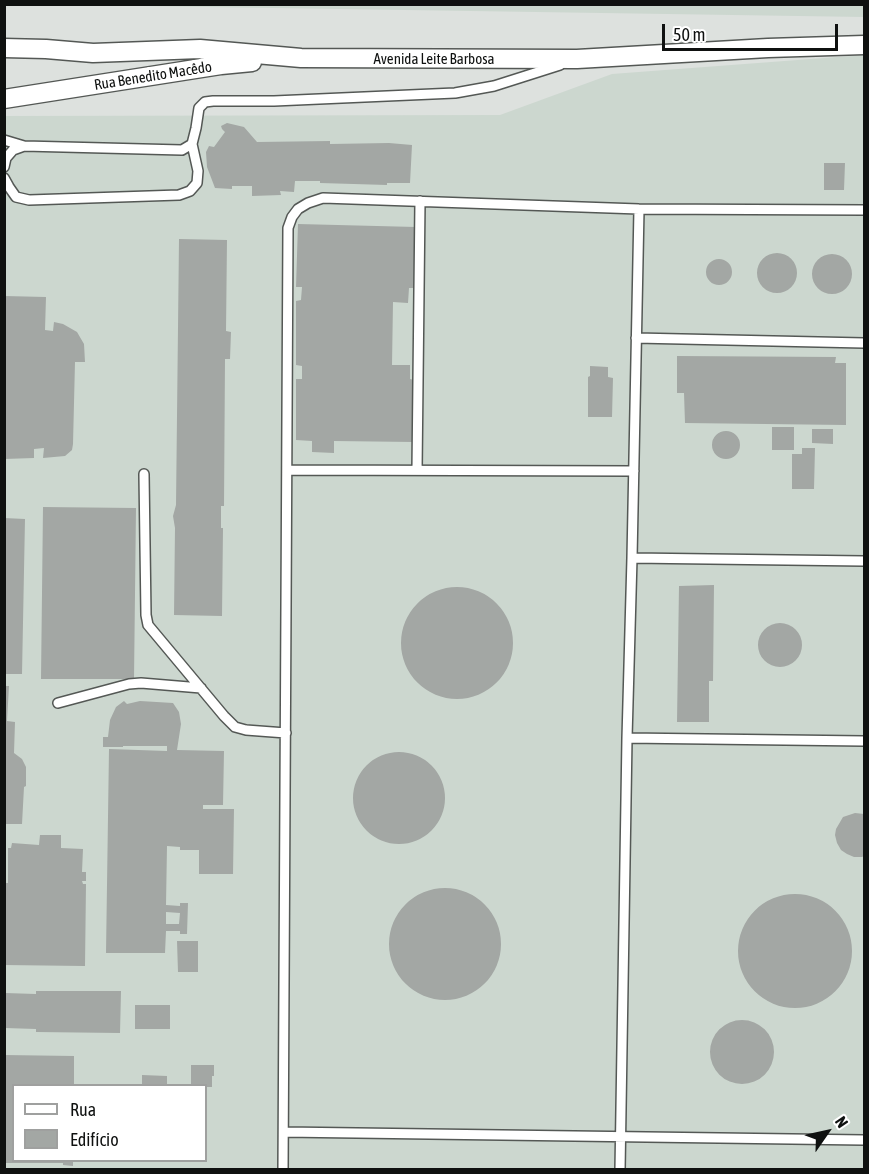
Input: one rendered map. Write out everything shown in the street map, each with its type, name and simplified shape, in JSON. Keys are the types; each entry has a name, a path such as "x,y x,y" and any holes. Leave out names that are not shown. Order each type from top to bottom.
{"street":[{"name":"Avenida Leite Barbosa","path":"4,48 93,53 200,49 301,58 577,59 864,45"},
{"path":"93,53 96,85"},
{"name":"Rua Benedito Macêdo","path":"4,99 221,65 301,58"}],"lane":[{"path":"4,178 16,197 29,200 179,195 190,191 197,183 198,171 192,144 199,108 205,102 455,93 494,86 577,59"},
{"path":"4,140 24,146 182,150 192,144"},
{"path":"4,167 6,158 13,150 24,146"},
{"path":"283,1170 288,228 292,217 298,209 323,198 639,209 864,210"},
{"path":"417,470 420,201"},
{"path":"620,1170 639,209"},
{"path":"636,338 864,343"},
{"path":"287,470 634,471"},
{"path":"144,474 148,625 224,716 235,726 246,730 286,734"},
{"path":"632,558 864,561"},
{"path":"58,703 129,684 201,688"},
{"path":"627,738 864,741"},
{"path":"284,1132 864,1140"}],"shaded area":[{"path":"77,4 864,4 864,17 77,5"},
{"path":"864,55 864,1169 5,1169 4,116 500,115 612,74"}],"building":[{"path":"227,123 244,127 257,142 330,141 330,144 412,145 410,183 387,183 387,185 295,181 294,192 280,191 281,195 252,196 252,186 232,186 232,189 215,188 207,167 206,152 209,146 214,147 225,132 221,126"},
{"path":"824,163 845,163 844,190 824,190"},
{"path":"298,224 416,227 414,288 409,288 408,303 393,302 392,365 410,365 410,379 414,380 414,442 334,441 334,453 312,452 312,441 296,440 296,379 302,379 302,366 296,365 296,301 301,300 302,287 296,287"},
{"path":"179,239 227,240 226,331 231,332 230,359 225,359 224,506 221,506 222,616 174,615 175,528 173,516 176,505"},
{"path":"777,253 791,259 797,273 791,287 777,293 763,287 757,273 763,259"},
{"path":"832,254 840,255 846,260 851,266 851,282 846,288 840,293 832,294 824,293 818,288 813,282 812,274 813,266 818,260 824,255"},
{"path":"719,259 728,263 732,272 728,281 719,285 710,281 706,272 710,263"},
{"path":"4,296 46,297 45,330 53,331 54,322 63,324 77,332 84,344 85,362 75,362 72,450 65,456 43,458 44,448 34,449 34,458 4,459"},
{"path":"677,356 836,357 835,363 846,363 846,425 685,423 684,393 677,393"},
{"path":"590,366 608,367 608,377 613,378 612,417 588,417"},
{"path":"772,427 794,427 794,450 772,450"},
{"path":"812,429 833,429 833,444 812,443"},
{"path":"726,431 736,435 740,445 736,455 726,459 716,455 712,445 716,435"},
{"path":"802,448 815,448 814,489 792,489 792,454 802,454"},
{"path":"43,507 136,508 134,679 41,679"},
{"path":"4,518 25,519 22,674 4,674"},
{"path":"714,585 713,681 709,681 709,722 677,722 679,586"},
{"path":"457,587 479,591 497,603 509,621 513,643 509,665 497,683 479,695 457,699 435,695 417,683 405,665 401,643 405,621 417,603 435,591"},
{"path":"780,623 788,624 796,629 801,637 801,653 796,661 788,666 780,667 772,666 764,661 759,653 758,645 759,637 764,629 772,624"},
{"path":"4,686 9,686 7,721 15,722 14,753 22,759 26,767 22,824 4,824"},
{"path":"124,701 127,704 140,701 173,703 179,712 181,724 177,750 224,751 223,805 203,805 203,809 234,809 233,874 199,874 199,850 180,850 180,847 167,846 166,905 180,906 180,903 188,903 187,934 180,934 180,931 166,931 165,953 106,953 109,749 167,751 167,746 103,747 103,737 108,737 110,720 116,707","holes":["166,912 180,913 179,924 166,924"]},
{"path":"399,752 416,756 431,766 441,781 445,798 441,815 431,830 416,840 399,844 382,840 367,830 357,815 353,798 357,781 367,766 382,756"},
{"path":"855,813 864,814 864,856 862,857 854,857 841,850 835,835 843,817"},
{"path":"40,835 61,835 61,848 83,849 82,872 86,872 86,881 82,881 86,884 85,966 4,965 4,883 8,883 8,848 11,848 12,843 39,845"},
{"path":"445,888 467,892 485,904 497,922 501,944 497,966 485,984 467,996 445,1000 423,996 405,984 393,966 389,944 393,922 405,904 423,892"},
{"path":"795,894 817,899 835,911 847,929 852,951 847,973 835,991 817,1003 795,1008 773,1003 755,991 743,973 738,951 743,929 755,911 773,899"},
{"path":"177,941 198,941 198,972 178,972"},
{"path":"36,991 121,991 120,1033 36,1032 36,1029 5,1028 5,993 36,994"},
{"path":"135,1005 170,1005 170,1029 135,1029"},
{"path":"742,1020 754,1022 765,1029 772,1040 774,1052 772,1064 765,1075 754,1082 742,1084 730,1082 719,1075 712,1064 710,1052 712,1040 719,1029 730,1022"},
{"path":"4,1055 74,1056 74,1084 12,1084 12,1162 73,1162 73,1166 63,1165 63,1163 4,1163"},
{"path":"191,1065 214,1065 212,1087 207,1087 207,1084 191,1084"},
{"path":"142,1075 167,1076 167,1084 142,1084"}]}
